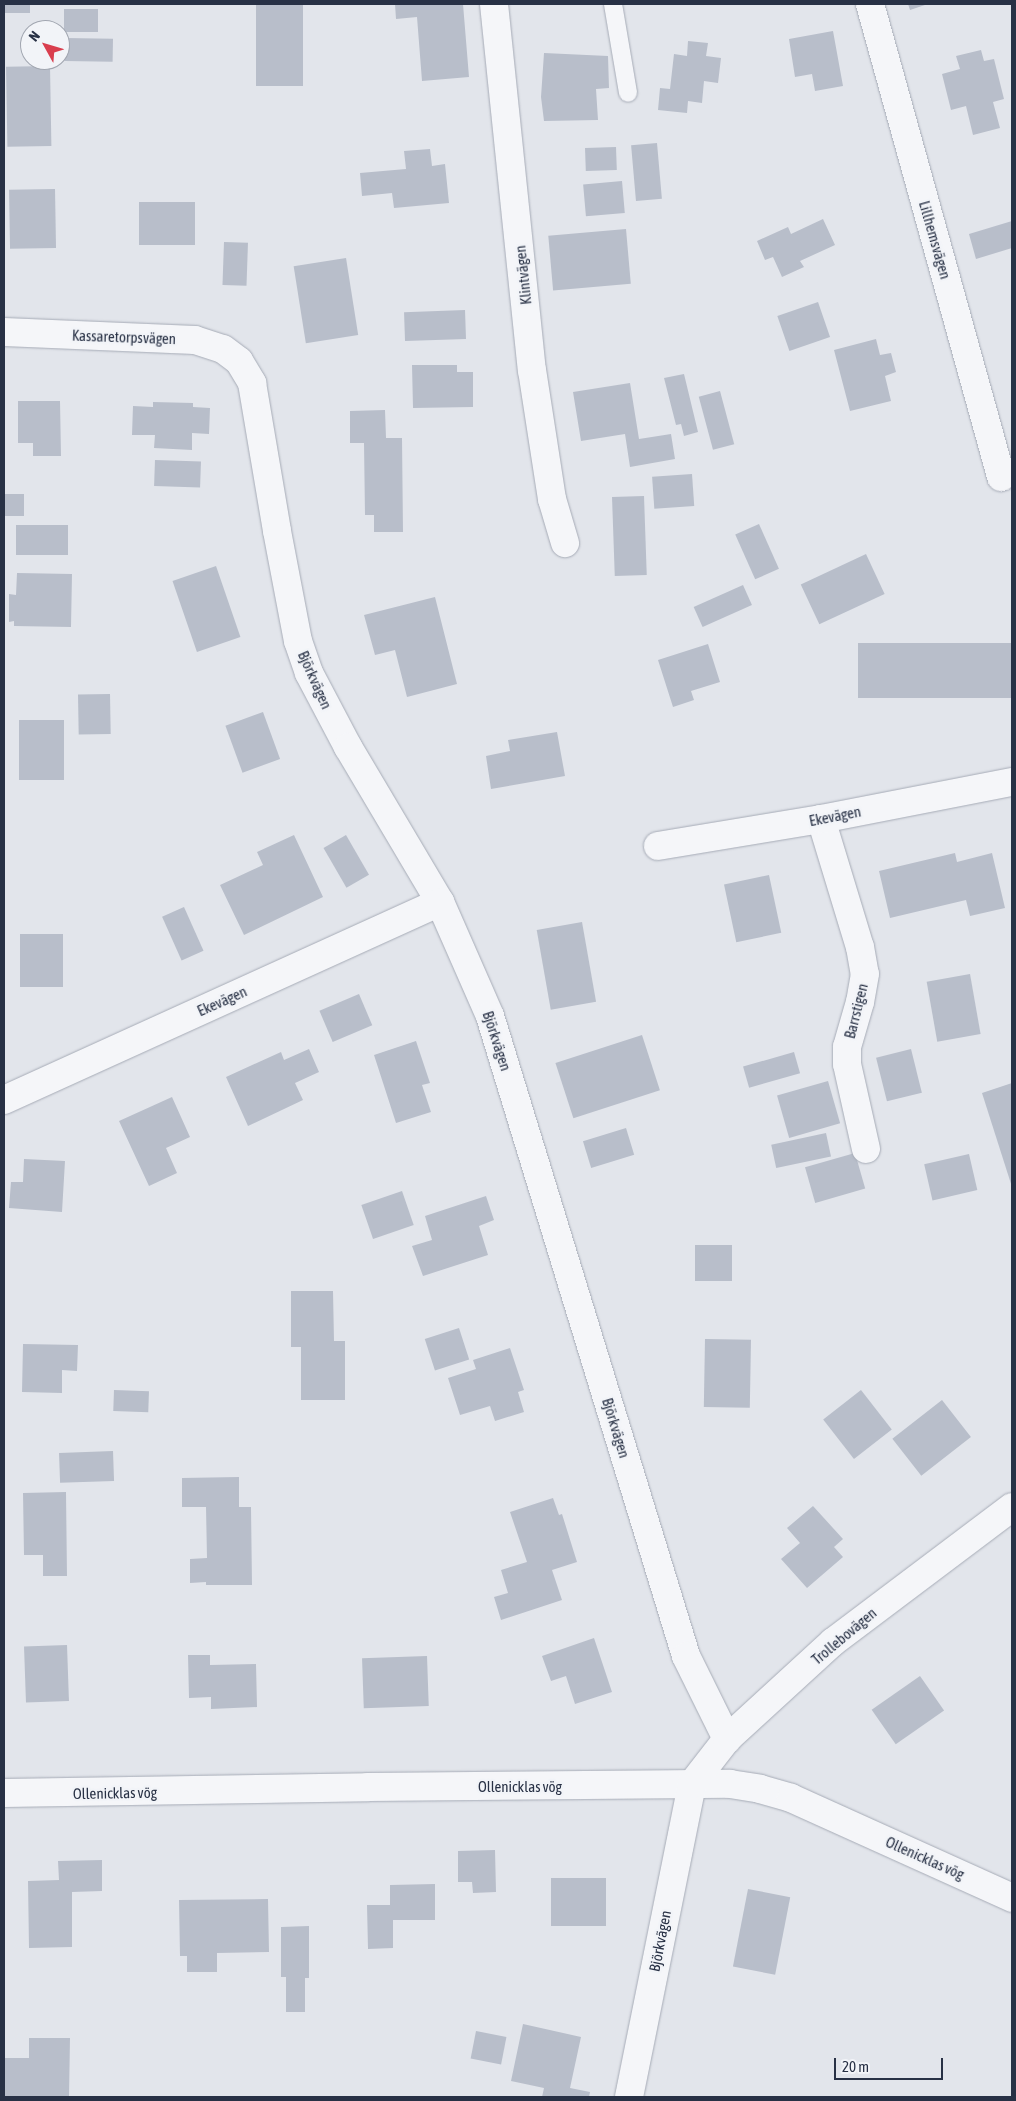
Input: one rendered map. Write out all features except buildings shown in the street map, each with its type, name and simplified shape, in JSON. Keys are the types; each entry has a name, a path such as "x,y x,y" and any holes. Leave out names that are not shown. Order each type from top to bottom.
{"street":[{"name":"Klintvägen","path":"494,4 535,389 552,499 565,543"},
{"name":"Lillhemsvägen","path":"870,4 1001,476"},
{"name":"Kassaretorpsvägen","path":"4,332 195,340 223,349 239,361"},
{"name":"Björkvägen","path":"239,361 252,384 298,641 309,673 348,747 440,902 490,1016 686,1656 727,1740"},
{"name":"Ekevägen","path":"658,846 820,819 1012,782"},
{"name":"Barrstigen","path":"820,819 860,947 865,974 860,1002 847,1047 848,1064 866,1149"},
{"name":"Ekevägen","path":"4,1100 440,902"},
{"name":"Trollebovägen","path":"692,1784 727,1740 833,1642 1012,1507"},
{"name":"Björkvägen","path":"629,2097 692,1784"},
{"name":"Ollenicklas vög","path":"4,1793 730,1784 760,1789 791,1798 1012,1898"}],"lane":[{"path":"613,4 628,93"}]}
